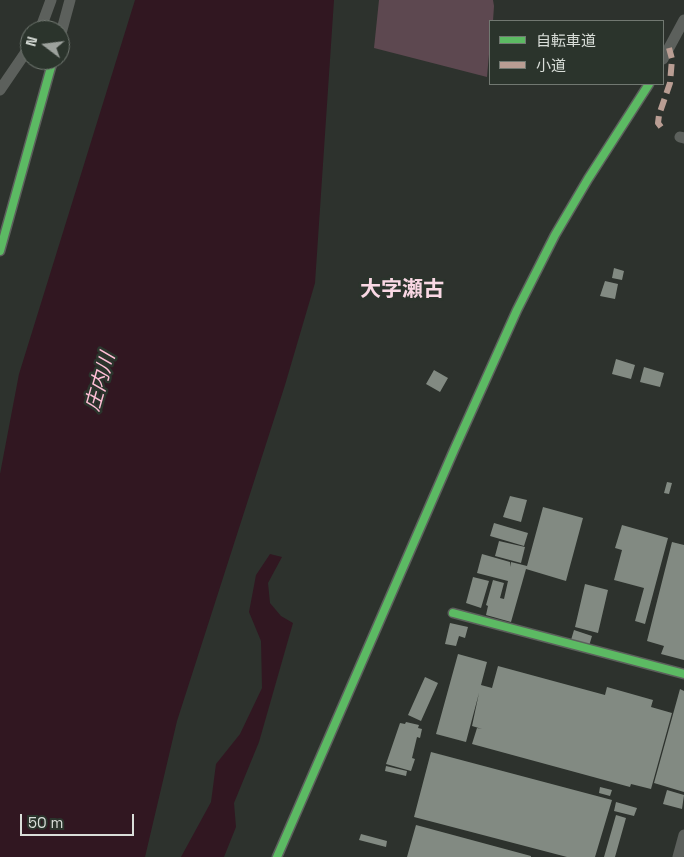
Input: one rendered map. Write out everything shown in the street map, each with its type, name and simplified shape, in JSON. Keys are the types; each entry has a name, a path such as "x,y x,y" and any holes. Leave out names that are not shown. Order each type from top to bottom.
{"street":[{"path":"44,20 51,0"},
{"path":"65,20 70,0"},
{"path":"664,57 684,20"},
{"path":"0,90 20,61"},
{"path":"0,251 51,70"},
{"path":"277,857 517,310 555,235 588,179 648,85"},
{"path":"453,613 684,674"},
{"path":"678,857 684,835"}],"shaded area":[{"path":"379,0 493,0 493,20 489,20 487,77 374,48"}],"water":[{"name":"庄内川","path":"135,0 334,0 315,283 285,385 177,721 145,857 0,857 0,474 19,374"},
{"path":"270,554 282,557 268,583 270,603 281,616 293,623 259,742 234,803 236,827 224,857 181,857 211,802 216,764 240,734 262,688 261,641 249,612 256,575"}],"building":[{"path":"614,268 624,271 622,280 612,278"},
{"path":"605,281 618,284 615,299 600,296"},
{"path":"616,359 635,365 631,379 612,374"},
{"path":"644,367 664,373 660,387 640,382"},
{"path":"434,370 448,378 440,392 426,384"},
{"path":"667,482 672,483 669,494 664,493"},
{"path":"510,496 527,500 521,522 503,517"},
{"path":"543,507 583,518 566,581 526,569 511,622 486,615 488,606 486,605 493,580 504,583 500,598 504,599 508,581 477,573 482,554 510,562 510,567 511,562 527,566"},
{"path":"494,523 528,533 524,546 490,536"},
{"path":"622,525 668,538 645,624 635,621 644,588 614,580 622,550 615,548"},
{"path":"499,541 525,547 521,563 495,556"},
{"path":"672,542 684,545 684,660 661,654 664,646 647,641"},
{"path":"473,577 489,581 481,608 466,603"},
{"path":"585,584 608,590 598,633 575,627"},
{"path":"450,623 468,627 465,638 459,636 456,646 445,644"},
{"path":"574,630 592,636 589,646 571,640"},
{"path":"458,654 487,662 481,685 492,688 498,666 605,695 607,687 653,700 651,707 672,713 651,789 631,784 630,787 472,744 477,728 482,729 472,726 479,693 466,742 436,734"},
{"path":"425,677 438,683 421,721 408,715"},
{"path":"680,689 684,691 684,792 654,783"},
{"path":"406,722 419,725 418,728 422,729 420,738 417,737 412,758 415,759 411,771 386,764 400,723 405,724"},
{"path":"431,752 612,800 595,857 567,857 414,817"},
{"path":"386,766 407,771 406,776 385,771"},
{"path":"600,787 612,790 610,796 599,793"},
{"path":"667,790 684,795 682,809 663,804"},
{"path":"616,802 637,808 634,816 614,811"},
{"path":"616,815 626,818 615,857 604,857"},
{"path":"416,825 531,856 531,857 407,857"},
{"path":"361,834 387,841 386,847 359,840"}],"marked path":[{"path":"661,127 658,123 659,115 670,83 672,59 669,48"}],"cycle path":[{"path":"0,251 50,70"},
{"path":"277,857 517,310 555,235 588,179 648,85"},
{"path":"453,613 684,674"}],"district":[{"name":"大字瀬古","path":"402,290"}]}
